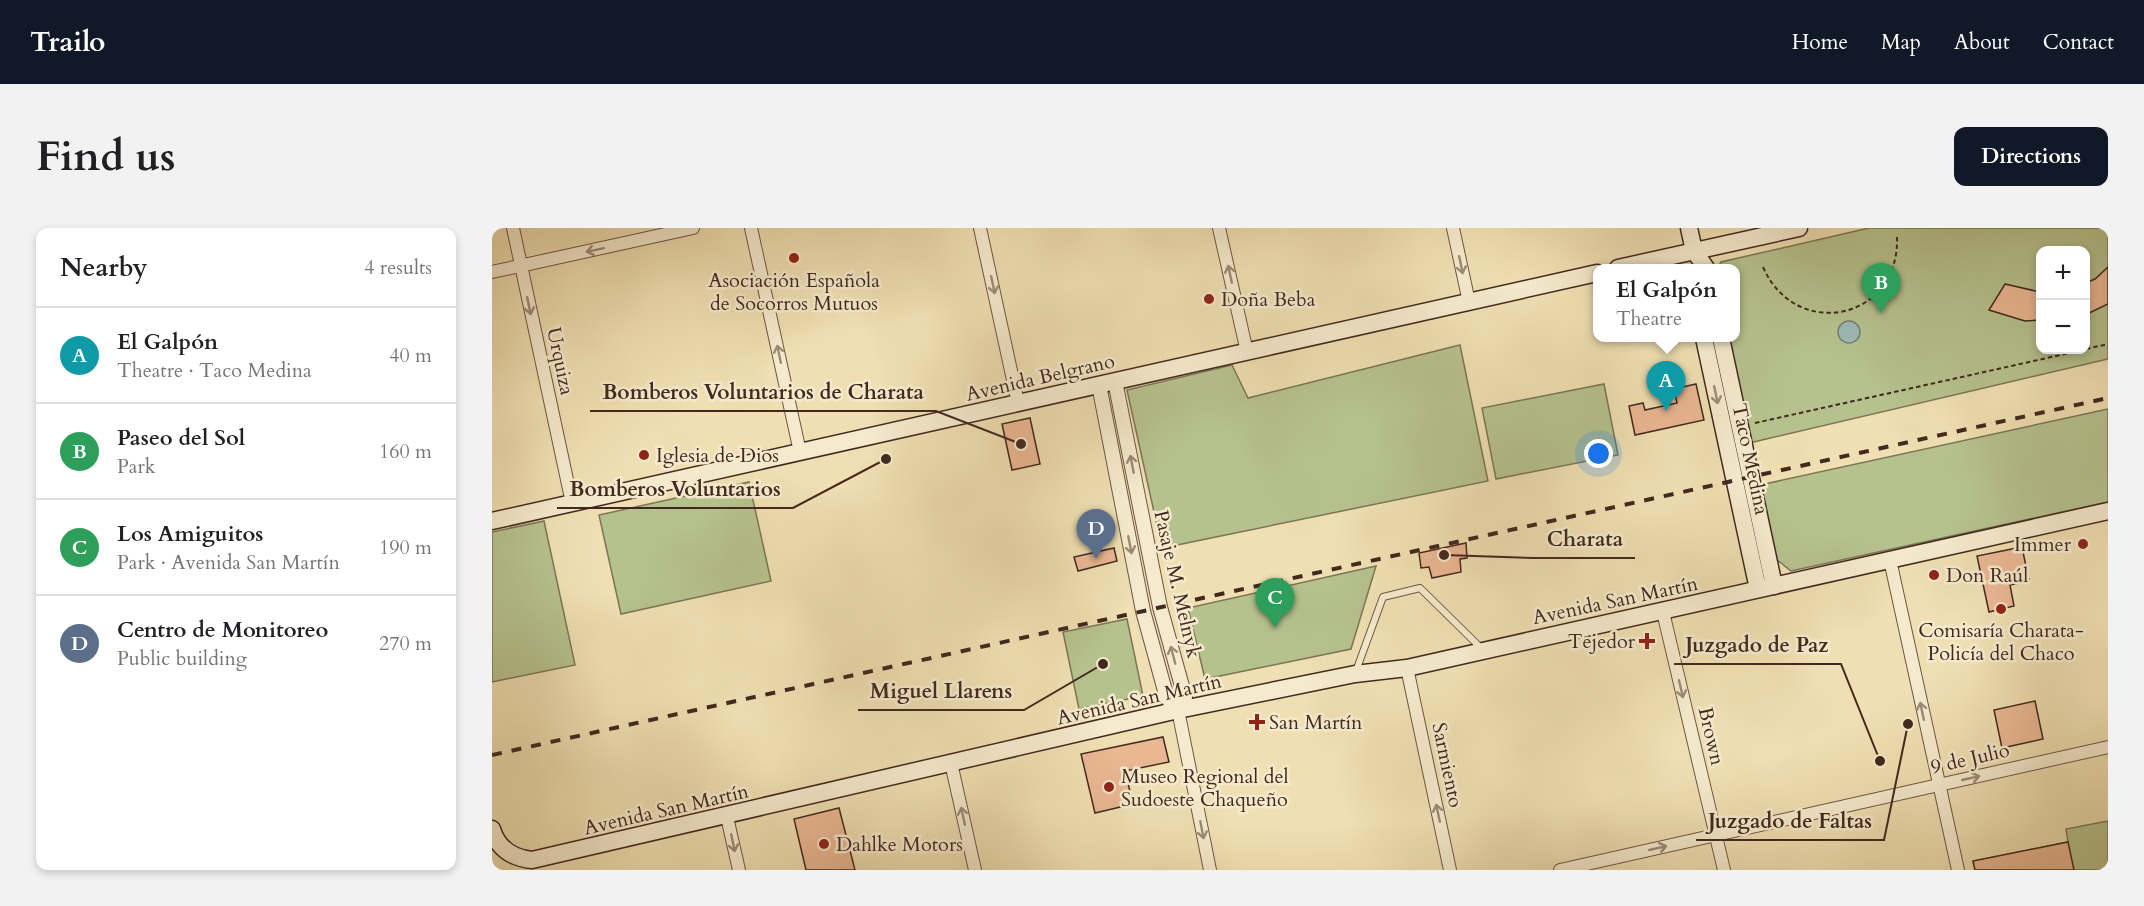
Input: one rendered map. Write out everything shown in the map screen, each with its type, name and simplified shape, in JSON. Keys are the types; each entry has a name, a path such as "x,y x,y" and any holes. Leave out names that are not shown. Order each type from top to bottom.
{"main road":[{"path":"1689,228 1694,251 1692,264"},
{"path":"1636,264 1799,228"},
{"path":"1694,251 1703,264"},
{"name":"Avenida Belgrano","path":"492,521 1593,274"},
{"name":"Taco Medina","path":"1705,342 1766,588"},
{"name":"Taco Medina","path":"1722,342 1766,588"},
{"name":"Avenida San Martín","path":"493,833 515,859 532,860 727,817 1178,710 1355,674 1407,669 2108,511"}],"street":[{"name":"Urquiza","path":"513,228 572,503"},
{"path":"492,272 693,228"},
{"path":"751,228 800,452"},
{"path":"980,228 1018,403"},
{"path":"1220,228 1247,352"},
{"path":"1453,228 1469,302"},
{"name":"Pasaje M. Melnyk","path":"1107,383 1160,607 1185,697 1178,710"},
{"path":"1890,560 1958,870"},
{"name":"Brown","path":"1663,612 1724,870"},
{"name":"Sarmiento","path":"1407,669 1450,870"},
{"path":"1178,710 1210,870"},
{"name":"9 de Julio","path":"1560,870 2108,747"},
{"path":"951,763 975,870"},
{"path":"727,817 739,870"}],"lane":[{"path":"1355,674 1383,597 1420,588 1484,651"}],"path":[{"path":"1763,267 1776,289 1795,304 1818,312 1843,312 1864,303 1881,289 1896,259 1896,237"},
{"path":"2090,348 2108,344"},
{"path":"1749,424 2062,354"}],"green space":[{"path":"1869,228 2108,228 2108,359 1749,443 1728,342 1740,342 1740,264 1720,264"},
{"path":"1460,345 1488,481 1162,548 1127,390 1232,365 1248,398"},
{"path":"1604,384 1618,455 1496,479 1482,408"},
{"path":"2108,409 2108,502 1791,571 1776,559 1760,485"},
{"path":"749,482 771,581 621,614 599,515"},
{"path":"544,521 575,665 492,682 492,532"},
{"path":"1376,566 1351,649 1205,679 1188,608"},
{"path":"1127,619 1143,696 1079,709 1063,632"},
{"path":"2108,821 2108,870 1975,870 1973,861 2068,842 2066,829"}],"water":[{"path":"1849,321 1857,324 1860,332 1857,340 1849,343 1841,340 1838,332 1841,324"}],"building":[{"path":"2108,267 2108,304 2090,313 2090,281"},
{"path":"2005,284 2036,291 2036,320 2025,321 1989,310"},
{"path":"1696,384 1704,420 1635,435 1629,406 1643,403 1645,410 1677,403 1674,389"},
{"path":"1030,418 1040,464 1012,470 1002,424"},
{"path":"1466,543 1467,558 1460,559 1461,572 1432,578 1429,567 1421,568 1419,553"},
{"path":"2022,547 2029,581 2010,585 2014,606 1989,612 1977,556"},
{"path":"1114,548 1117,561 1078,571 1074,557"},
{"path":"2035,701 2043,739 2002,748 1994,710"},
{"name":"Museo Regional del Sudoeste Chaqueño","path":"1163,737 1169,762 1125,771 1133,804 1095,813 1081,754"},
{"name":"Dahlke Motors","path":"839,808 855,870 806,870 794,819"},
{"path":"2068,842 2074,870 1975,870 1973,861"}],"railway":[{"path":"492,755 2108,398"}],"place":[{"name":"Asociación Española de Socorros Mutuos","path":"794,258"},
{"name":"Doña Beba","path":"1209,299"},
{"name":"Paseo del Sol","path":"1881,313"},
{"name":"El Galpón","path":"1666,411"},
{"name":"Bomberos Voluntarios de Charata","path":"1021,444"},
{"name":"Iglesia de Dios","path":"644,455"},
{"name":"Bomberos Voluntarios","path":"886,459"},
{"name":"Immer","path":"2083,544"},
{"name":"Charata","path":"1444,555"},
{"name":"Centro de Monitoreo","path":"1096,559"},
{"name":"Don Raúl","path":"1934,575"},
{"name":"Comisaría Charata- Policía del Chaco","path":"2001,609"},
{"name":"Los Amiguitos","path":"1275,628"},
{"name":"Tejedor","path":"1647,641"},
{"name":"Miguel Llarens","path":"1103,664"},
{"name":"San Martín","path":"1257,722"},
{"name":"Juzgado de Faltas","path":"1908,724"},
{"name":"Juzgado de Paz","path":"1880,761"},
{"name":"Museo Regional del Sudoeste Chaqueño","path":"1109,787"},
{"name":"Dahlke Motors","path":"824,844"}]}
